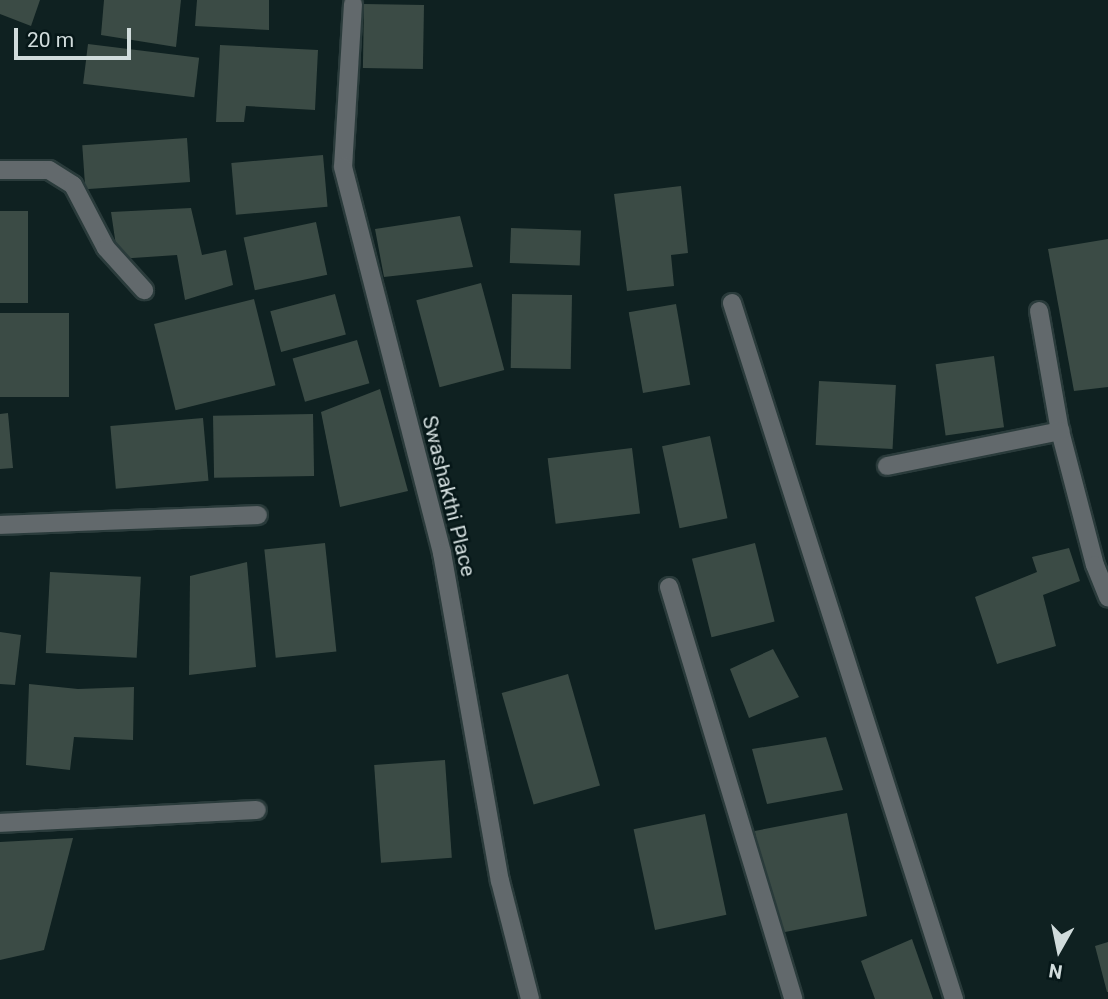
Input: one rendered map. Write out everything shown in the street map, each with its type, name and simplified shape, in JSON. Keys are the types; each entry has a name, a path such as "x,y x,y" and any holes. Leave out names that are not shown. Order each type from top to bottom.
{"street":[{"name":"Swashakthi Place","path":"353,4 343,167 442,553 500,881 530,999"},
{"path":"0,170 49,170 73,185 106,248 144,290"},
{"path":"732,303 954,999"},
{"path":"1039,311 1060,431 1096,565 1108,598"},
{"path":"887,466 1060,431"},
{"path":"0,525 258,515"},
{"path":"669,587 793,999"},
{"path":"0,823 257,810"}],"building":[{"path":"0,0 40,0 31,26 0,14"},
{"path":"104,0 181,0 176,47 101,35"},
{"path":"197,0 269,0 269,30 195,26"},
{"path":"364,4 424,5 423,69 363,68"},
{"path":"88,44 199,58 194,97 83,84"},
{"path":"220,45 318,50 315,110 246,106 244,122 216,122"},
{"path":"187,138 190,182 85,189 82,145"},
{"path":"323,155 328,207 236,215 231,163"},
{"path":"681,186 688,253 671,255 674,286 627,291 614,194"},
{"path":"191,208 202,255 226,250 233,285 185,300 177,255 118,259 111,212"},
{"path":"0,211 28,211 28,303 0,303"},
{"path":"460,216 473,267 384,277 375,229"},
{"path":"316,222 327,275 255,290 244,237"},
{"path":"511,228 581,230 580,265 510,263"},
{"path":"1108,239 1108,387 1074,391 1048,249"},
{"path":"481,283 504,370 440,387 416,300"},
{"path":"335,294 346,335 281,352 270,311"},
{"path":"512,294 572,295 571,369 511,368"},
{"path":"254,299 276,385 176,410 154,324"},
{"path":"676,304 690,385 643,393 629,312"},
{"path":"0,313 69,313 69,397 0,397"},
{"path":"357,340 369,383 305,402 293,358"},
{"path":"994,356 1004,427 946,436 936,364"},
{"path":"819,381 896,385 893,449 816,445"},
{"path":"380,389 408,491 340,507 321,412"},
{"path":"8,413 13,468 0,469 0,414"},
{"path":"313,414 314,476 214,478 213,416"},
{"path":"203,418 208,481 116,489 110,426"},
{"path":"710,436 727,518 680,528 662,446"},
{"path":"632,448 640,514 556,524 548,458"},
{"path":"325,543 336,651 276,658 264,549"},
{"path":"755,543 775,622 712,637 692,559"},
{"path":"1069,548 1080,581 1043,595 1056,646 997,664 975,597 1037,572 1032,557"},
{"path":"247,562 256,667 189,675 190,576"},
{"path":"50,572 141,577 137,658 46,653"},
{"path":"0,632 21,635 15,685 0,684"},
{"path":"773,649 799,697 749,718 730,669"},
{"path":"568,674 600,786 534,805 502,693"},
{"path":"29,684 78,689 134,687 133,740 74,737 70,770 26,765"},
{"path":"826,737 843,790 767,804 752,749"},
{"path":"445,760 452,858 381,863 374,765"},
{"path":"847,813 867,916 775,934 755,831"},
{"path":"705,814 726,915 655,930 634,829"},
{"path":"73,838 44,950 0,960 0,842"},
{"path":"912,939 933,999 875,999 861,961"},
{"path":"1108,942 1108,992 1107,992 1095,946"}]}
